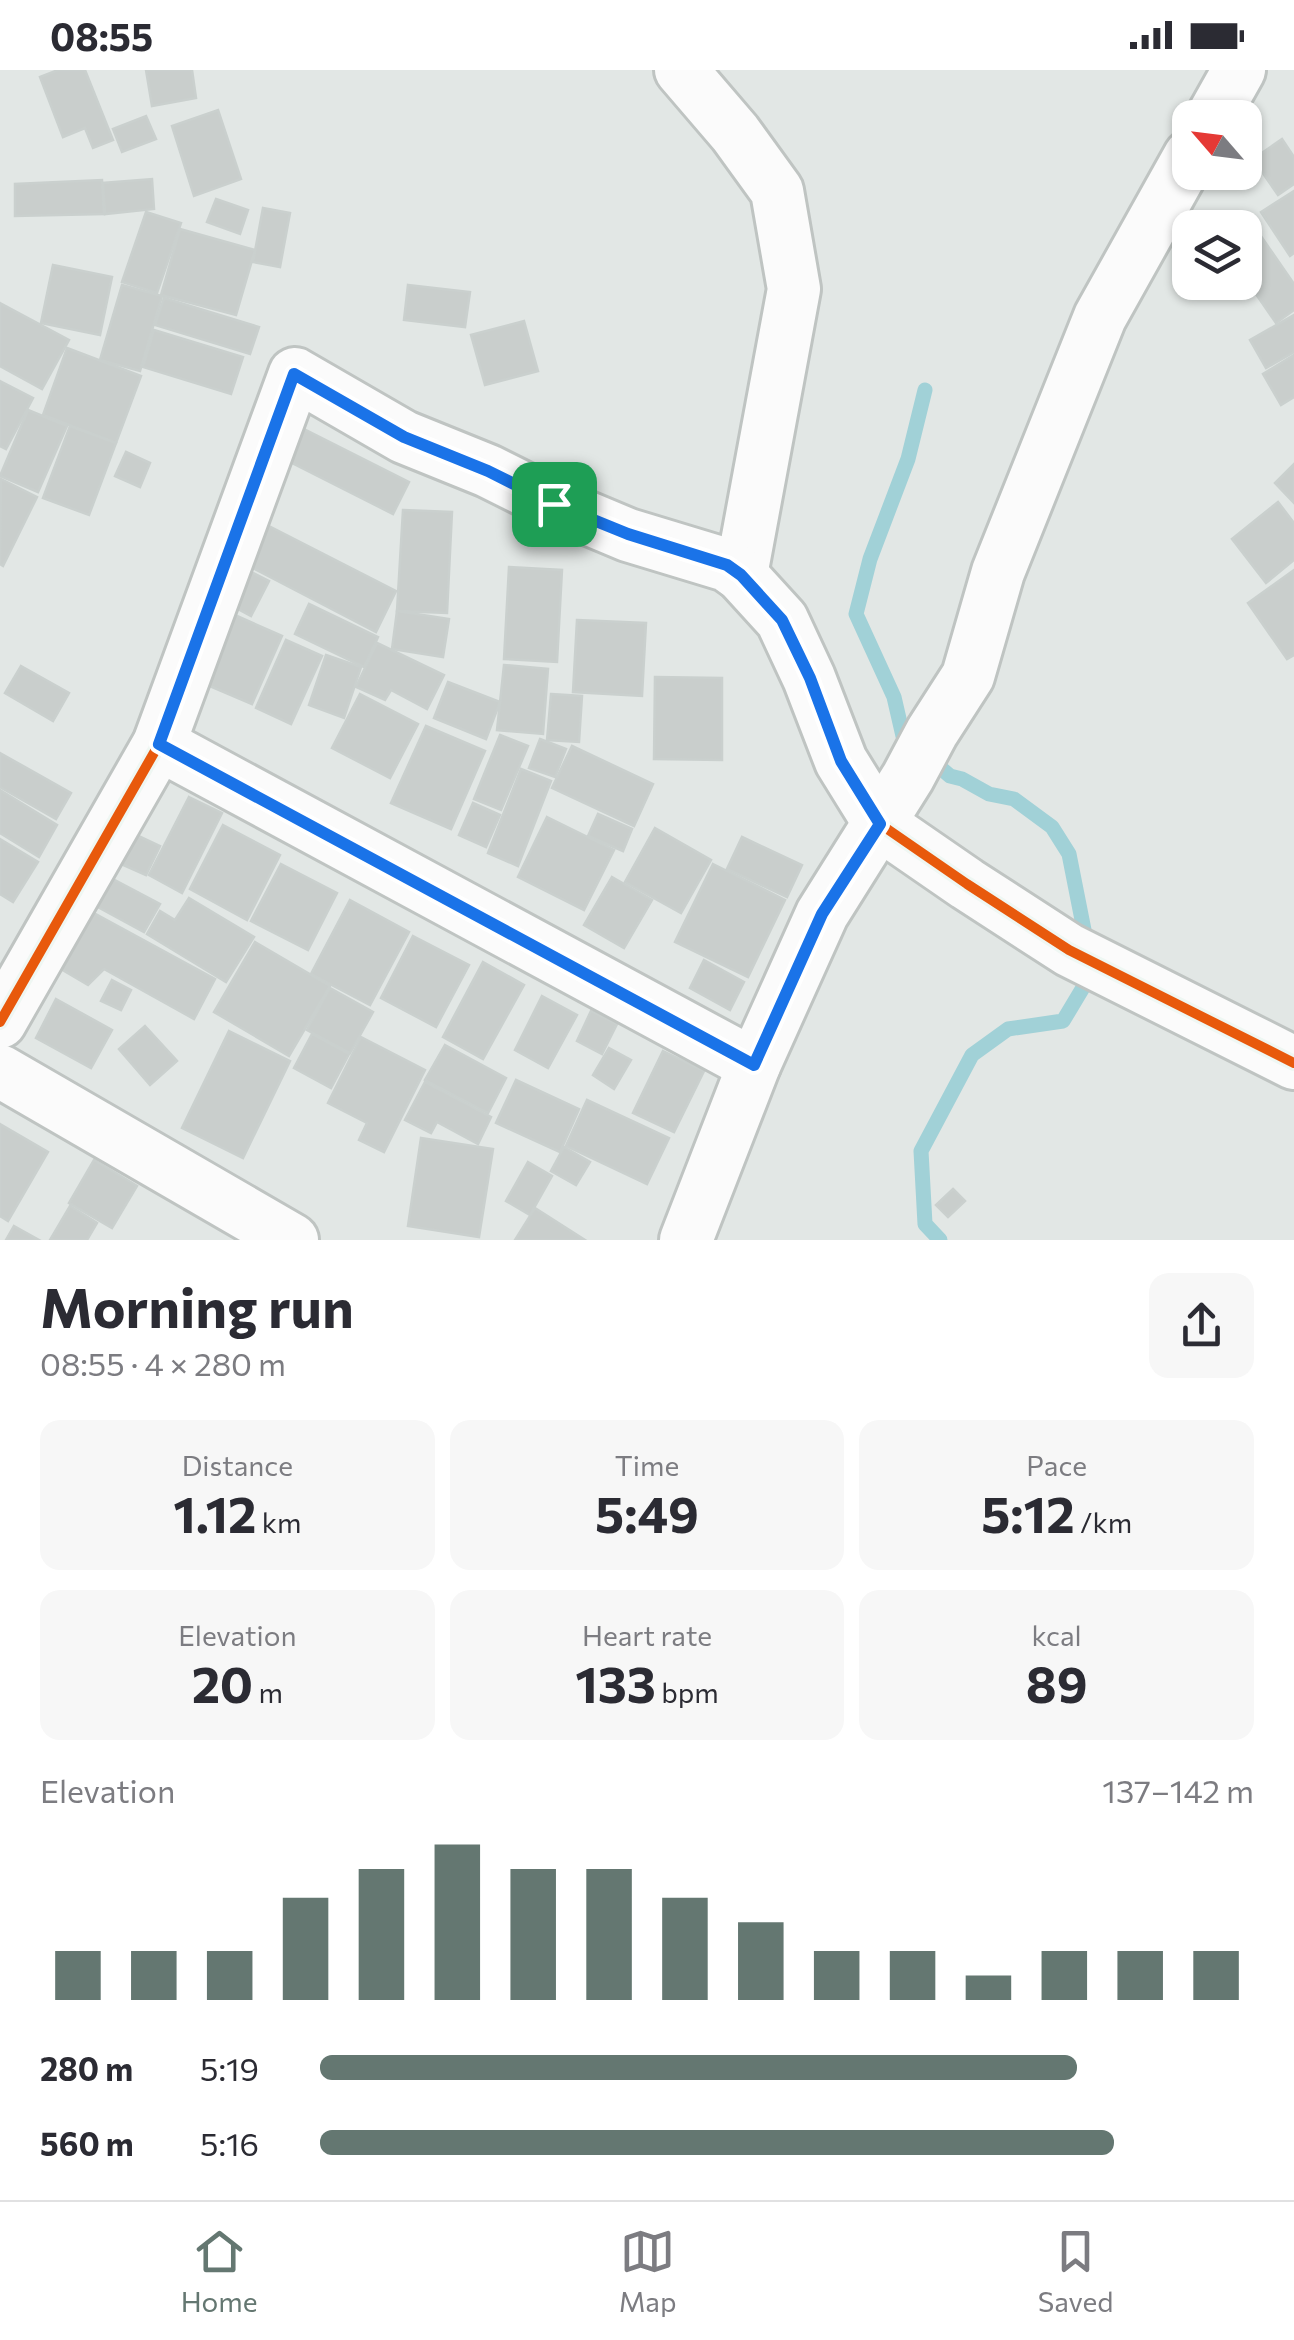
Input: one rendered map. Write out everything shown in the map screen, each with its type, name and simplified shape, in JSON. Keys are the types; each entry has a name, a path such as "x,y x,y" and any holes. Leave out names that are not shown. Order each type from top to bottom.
{"street":[{"path":"682,70 777,191 794,289 741,575"},
{"path":"1222,100 1239,70"},
{"path":"686,1240 754,1065 822,914 968,676 998,572 1100,317 1172,188"},
{"path":"0,1022 159,744 294,374 404,437 488,471 554,504 628,534 727,565 782,620 810,678 841,761 880,824 1069,950 1294,1063"},
{"path":"159,744 754,1065"},
{"path":"0,1071 292,1240"}],"building":[{"path":"58,70 85,70 113,140 93,148 85,128 63,137 40,77"},
{"path":"146,70 192,70 196,98 152,106"},
{"path":"218,110 241,179 194,196 172,126"},
{"path":"146,116 156,139 122,152 113,129"},
{"path":"1282,139 1294,157 1294,184 1278,195 1262,172 1262,153"},
{"path":"152,179 154,209 105,214 103,183"},
{"path":"102,180 104,214 15,216 15,184"},
{"path":"1294,191 1294,253 1290,256 1262,214"},
{"path":"216,199 248,210 240,234 207,222"},
{"path":"263,208 290,213 280,267 253,262"},
{"path":"146,212 181,223 157,293 122,282"},
{"path":"180,229 255,250 236,315 161,295"},
{"path":"1262,238 1294,284 1294,310 1276,323 1260,300"},
{"path":"53,265 112,277 100,335 41,323"},
{"path":"122,285 162,296 140,371 100,360"},
{"path":"408,285 470,292 465,327 404,320"},
{"path":"164,298 259,327 250,354 155,325"},
{"path":"0,303 69,340 42,389 0,366"},
{"path":"1294,315 1294,352 1266,368 1250,340"},
{"path":"524,321 538,371 485,385 471,335"},
{"path":"154,330 243,357 231,394 143,367"},
{"path":"67,348 141,376 116,443 43,415"},
{"path":"1294,355 1294,397 1281,405 1263,374"},
{"path":"0,381 33,398 6,449 0,446"},
{"path":"28,410 67,426 38,492 0,476"},
{"path":"70,426 116,443 89,515 43,498"},
{"path":"304,429 409,482 393,514 288,461"},
{"path":"126,452 150,463 140,487 115,476"},
{"path":"1294,464 1294,503 1275,483"},
{"path":"1,479 37,497 3,566 0,564"},
{"path":"1278,502 1294,523 1294,560 1266,583 1232,539"},
{"path":"403,510 452,512 447,613 397,611"},
{"path":"265,524 396,591 376,632 245,564"},
{"path":"509,567 562,570 557,662 504,659"},
{"path":"243,568 269,581 251,616 225,602"},
{"path":"1294,570 1294,655 1287,659 1248,603"},
{"path":"309,604 378,637 364,667 295,634"},
{"path":"397,611 449,619 443,657 392,649"},
{"path":"228,612 282,636 252,704 198,681"},
{"path":"577,620 646,623 642,696 573,692"},
{"path":"286,640 322,656 291,724 256,708"},
{"path":"377,643 444,675 427,709 391,690 385,700 356,687"},
{"path":"326,655 361,667 344,718 309,705"},
{"path":"504,665 548,669 543,734 497,730"},
{"path":"21,666 69,693 53,721 5,693"},
{"path":"655,677 722,678 722,760 654,759"},
{"path":"448,682 500,702 486,739 434,718"},
{"path":"360,694 418,724 390,778 332,748"},
{"path":"551,694 582,696 579,742 547,740"},
{"path":"426,726 485,751 451,829 391,803"},
{"path":"500,735 528,746 501,810 474,799"},
{"path":"540,739 566,749 555,777 529,768"},
{"path":"572,746 653,784 634,826 552,788"},
{"path":"0,753 71,793 56,819 0,787"},
{"path":"521,769 551,781 518,866 488,853"},
{"path":"0,790 57,825 39,857 0,833"},
{"path":"189,797 222,813 182,893 149,875"},
{"path":"473,803 500,815 486,847 459,835"},
{"path":"598,814 632,829 623,851 588,836"},
{"path":"547,817 614,850 584,910 518,877"},
{"path":"223,825 280,855 247,920 190,889"},
{"path":"655,828 711,860 681,913 625,882"},
{"path":"132,833 160,846 146,875 119,863"},
{"path":"742,837 802,865 787,897 727,869"},
{"path":"0,839 38,862 13,902 0,894"},
{"path":"281,864 337,893 308,950 251,921"},
{"path":"713,864 785,900 748,977 675,942"},
{"path":"612,877 652,900 624,948 584,925"},
{"path":"111,878 160,904 144,932 96,906"},
{"path":"189,898 254,937 226,982 147,934 160,911 175,920"},
{"path":"350,900 409,932 370,1005 311,974"},
{"path":"92,912 215,979 194,1019 104,969 88,985 61,969"},
{"path":"413,936 469,965 436,1027 381,998"},
{"path":"255,942 330,986 289,1056 214,1012"},
{"path":"704,960 744,982 730,1010 690,988"},
{"path":"483,962 524,985 483,1059 443,1037"},
{"path":"112,980 131,990 121,1010 101,1001"},
{"path":"330,988 373,1012 350,1053 307,1030"},
{"path":"542,996 577,1015 548,1068 515,1050"},
{"path":"56,999 112,1030 91,1068 36,1038"},
{"path":"591,1011 617,1024 602,1054 577,1041"},
{"path":"145,1026 177,1061 150,1085 119,1049"},
{"path":"229,1031 290,1061 243,1158 182,1128"},
{"path":"312,1034 349,1054 331,1088 294,1068"},
{"path":"361,1037 425,1070 384,1152 359,1140 367,1123 328,1103"},
{"path":"445,1045 506,1078 488,1113 425,1080"},
{"path":"609,1048 631,1060 614,1089 593,1075"},
{"path":"663,1051 704,1071 674,1132 633,1113"},
{"path":"516,1080 579,1109 560,1152 496,1123"},
{"path":"425,1082 491,1117 478,1144 437,1122 431,1133 405,1120"},
{"path":"587,1100 669,1138 647,1184 566,1146"},
{"path":"0,1124 48,1152 8,1221 0,1216"},
{"path":"421,1138 493,1149 479,1237 408,1226"},
{"path":"564,1147 590,1162 576,1185 551,1171"},
{"path":"94,1160 137,1186 112,1228 69,1203"},
{"path":"528,1162 552,1176 530,1215 506,1201"},
{"path":"953,1189 965,1201 948,1217 936,1205"},
{"path":"70,1206 97,1223 87,1240 50,1240"},
{"path":"535,1208 585,1240 515,1240"},
{"path":"14,1226 39,1240 6,1240"}],"waterway":[{"path":"925,390 908,459 870,559 856,614 894,697 903,736 950,776 989,794 1014,799 1052,827 1069,854 1086,940"},
{"path":"940,1240 925,1224 921,1151 972,1055 1008,1029 1063,1021 1087,981"}],"cycle path":[{"path":"0,1022 159,744 295,374 404,437 488,471 554,504 628,535 727,565 782,620 841,761 880,824 1069,950 1294,1063"}],"route":[{"path":"294,374 404,437 488,471 554,504 628,534 727,565 741,575 782,620 810,678 841,761 880,824 822,914 754,1065 159,744 294,374"}]}
